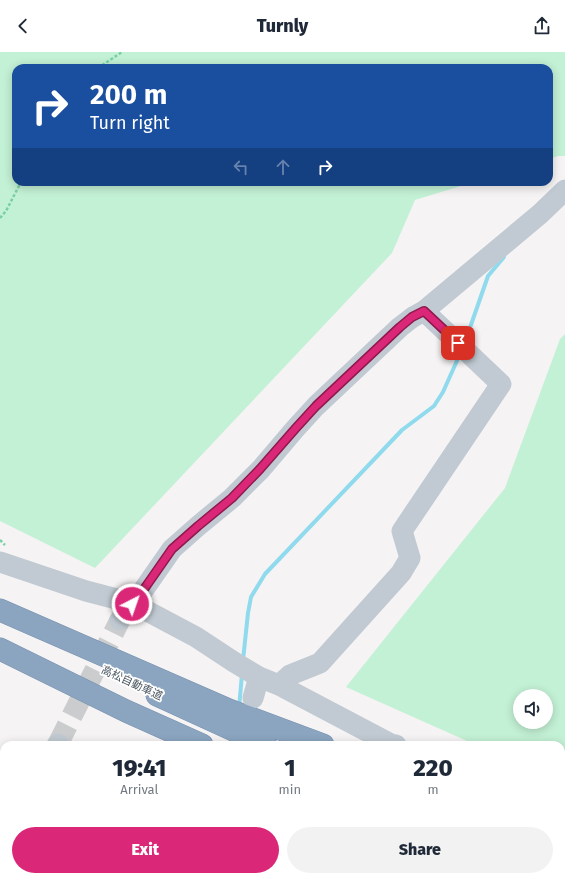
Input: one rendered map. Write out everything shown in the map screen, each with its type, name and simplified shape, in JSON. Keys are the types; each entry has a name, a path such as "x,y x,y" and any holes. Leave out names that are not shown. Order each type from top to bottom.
{"highway":[{"path":"0,610 229,710 312,741"},
{"name":"高松自動車道","path":"0,617 117,676 257,741"},
{"path":"0,649 126,711 193,741"},
{"path":"126,711 169,741"}],"street":[{"path":"126,612 172,549 232,498 316,406 400,327 412,317 424,311 540,214 565,190"},
{"path":"279,685 290,675 320,663 401,573 410,558 402,530 501,384 424,311"},
{"path":"0,562 86,591 126,612 196,637 259,677 279,685 386,741"},
{"path":"253,698 259,677"}],"path":[{"path":"104,64 122,52"},
{"path":"0,218 6,211 19,186"}],"green space":[{"path":"0,52 565,52 565,156 553,158 553,64 12,64 12,186 461,186 415,200 392,253 95,568 0,521"},
{"path":"565,334 565,741 467,741 346,687 505,488 560,339"}],"waterway":[{"path":"465,342 488,276 504,257"},
{"path":"243,660 251,597 265,574 402,430 434,406 443,392 460,354"},
{"path":"239,708 242,674"}],"tunnel":[{"path":"60,741 120,620"}],"route":[{"path":"132,604 172,549 232,498 316,406 412,317 424,311 458,343"}]}
